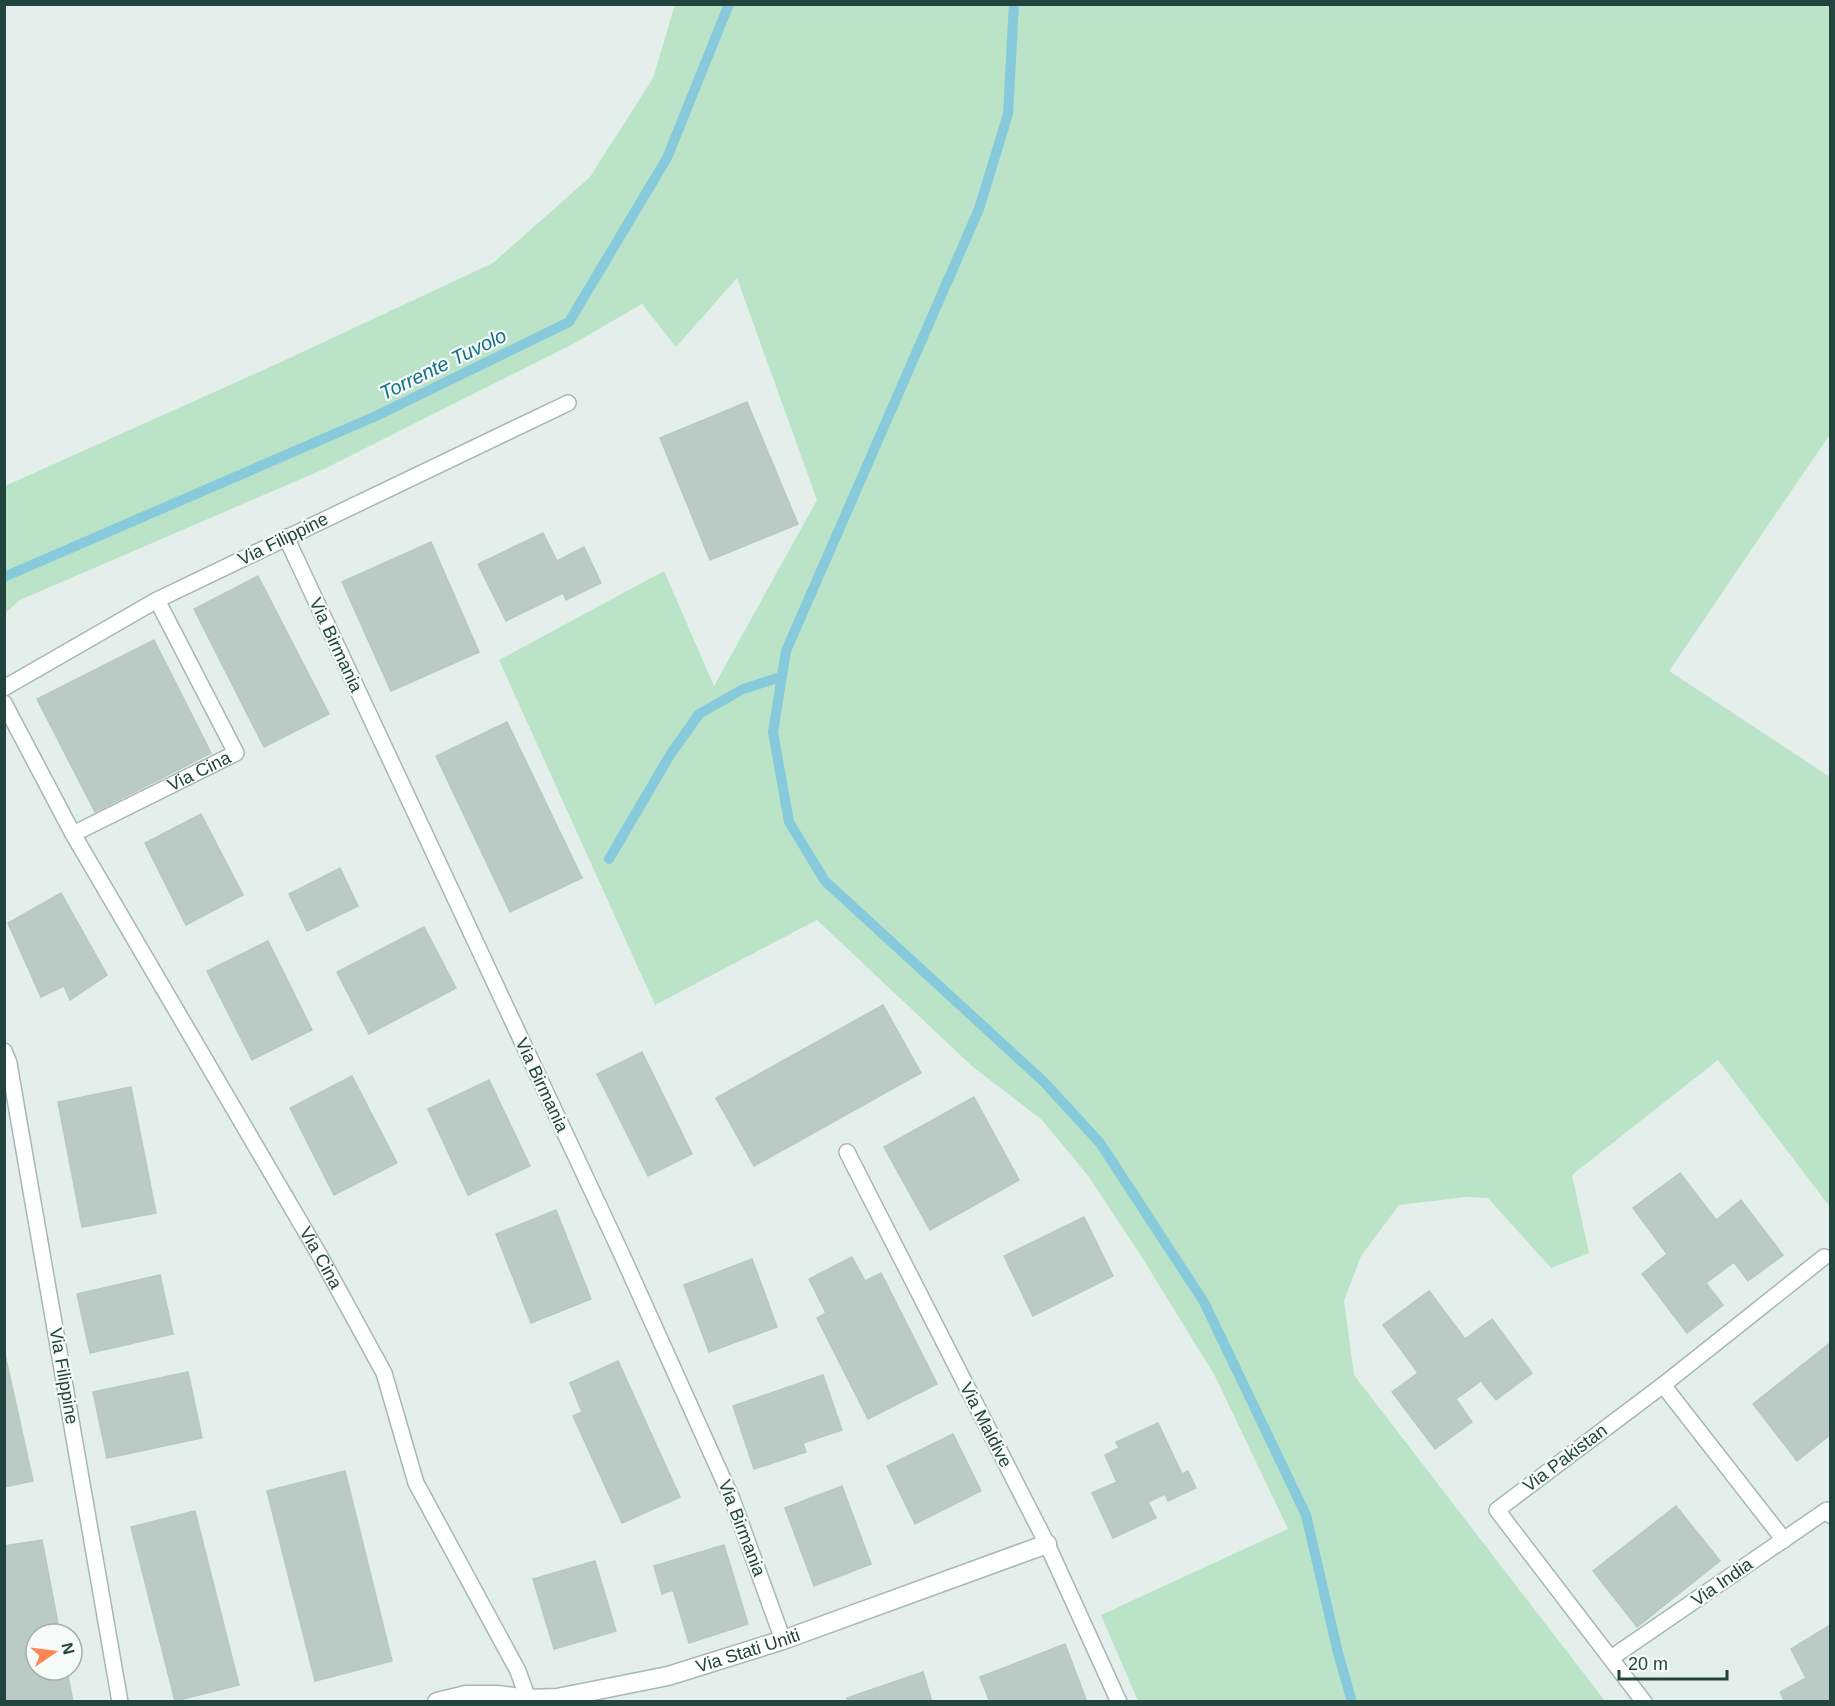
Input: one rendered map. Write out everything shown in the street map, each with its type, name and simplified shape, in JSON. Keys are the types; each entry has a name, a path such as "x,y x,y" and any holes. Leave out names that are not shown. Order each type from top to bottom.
{"street":[{"name":"Via Stati Uniti","path":"437,1701 476,1695 497,1695 529,1700 557,1698 668,1676 783,1640 1047,1544"}],"lane":[{"name":"Via Filippine","path":"4,688 157,600 568,403"},
{"name":"Via Birmania","path":"286,537 622,1255 732,1499 783,1640"},
{"name":"Via Cina","path":"73,834 236,753 157,600"},
{"name":"Via Cina","path":"4,703 73,834 320,1256 384,1373 416,1483 518,1671 529,1700"},
{"name":"Via Filippine","path":"4,1050 15,1095 120,1701"},
{"name":"Via Maldive","path":"847,1152 1047,1544 1119,1701"},
{"name":"Via Pakistan","path":"1644,1701 1497,1510 1663,1385 1824,1257"},
{"path":"1663,1385 1784,1540"},
{"name":"Via India","path":"1611,1658 1827,1510 1830,1515"}],"green space":[{"path":"675,5 1830,5 1830,434 1669,671 1830,777 1830,1207 1718,1060 1572,1175 1589,1253 1551,1268 1488,1198 1466,1197 1399,1205 1361,1256 1344,1301 1354,1375 1605,1701 1138,1701 1101,1615 1288,1529 1215,1376 1089,1177 1042,1120 973,1067 817,920 655,1005 499,660 664,571 714,686 817,500 737,278 676,347 642,304 571,345 324,469 20,600 5,613 5,486 281,362 493,263 590,177 653,78"}],"building":[{"path":"747,402 798,524 710,560 660,438"},
{"path":"543,533 557,561 584,547 601,583 566,600 563,593 506,621 478,564"},
{"path":"431,542 479,652 391,691 342,582"},
{"path":"258,576 329,714 264,747 194,609"},
{"path":"154,640 211,753 95,812 37,699"},
{"path":"507,722 582,878 510,912 436,756"},
{"path":"201,814 243,895 186,925 145,843"},
{"path":"340,868 358,906 307,931 289,894"},
{"path":"61,893 107,975 70,1000 64,986 41,997 8,923"},
{"path":"424,927 456,988 369,1034 337,972"},
{"path":"268,941 312,1030 252,1060 207,971"},
{"path":"883,1005 921,1073 754,1166 716,1098"},
{"path":"642,1052 692,1154 648,1176 597,1074"},
{"path":"352,1076 397,1163 334,1195 290,1108"},
{"path":"489,1080 530,1166 468,1195 428,1109"},
{"path":"131,1087 156,1213 82,1227 58,1102"},
{"path":"974,1097 1019,1180 930,1230 884,1147"},
{"path":"1680,1173 1716,1220 1741,1200 1783,1255 1748,1281 1734,1262 1706,1283 1723,1305 1687,1333 1642,1274 1667,1254 1633,1208"},
{"path":"556,1210 591,1299 531,1323 496,1234"},
{"path":"1084,1217 1113,1276 1033,1316 1004,1256"},
{"path":"852,1257 865,1281 881,1273 937,1384 868,1419 817,1318 826,1313 809,1279"},
{"path":"752,1259 777,1327 709,1352 684,1285"},
{"path":"160,1275 173,1334 90,1353 77,1294"},
{"path":"1429,1291 1465,1339 1492,1319 1532,1373 1496,1400 1481,1381 1456,1399 1472,1422 1435,1449 1392,1392 1418,1373 1383,1325"},
{"path":"1830,1343 1830,1435 1797,1461 1753,1404"},
{"path":"4,1350 33,1481 4,1487"},
{"path":"618,1361 680,1497 622,1523 573,1416 582,1412 570,1383"},
{"path":"188,1372 202,1438 107,1458 93,1392"},
{"path":"823,1375 842,1430 803,1443 806,1452 754,1469 733,1406"},
{"path":"1158,1423 1182,1474 1188,1471 1196,1488 1168,1501 1165,1494 1148,1502 1156,1518 1113,1538 1092,1493 1117,1482 1105,1455 1119,1448 1116,1442"},
{"path":"953,1434 981,1491 915,1524 887,1466"},
{"path":"345,1471 392,1661 315,1681 267,1491"},
{"path":"842,1486 871,1564 814,1586 785,1508"},
{"path":"1676,1506 1720,1561 1637,1627 1593,1571"},
{"path":"195,1511 239,1685 175,1701 131,1527"},
{"path":"42,1540 58,1622 24,1622 24,1682 69,1682 73,1702 4,1702 4,1546"},
{"path":"724,1545 748,1624 689,1643 673,1590 662,1594 654,1566"},
{"path":"595,1561 616,1631 554,1649 533,1579"},
{"path":"1830,1625 1830,1702 1785,1702 1780,1692 1806,1678 1791,1649"},
{"path":"1065,1644 1087,1702 990,1702 980,1677"},
{"path":"923,1672 932,1702 848,1702 847,1698"}],"waterway":[{"name":"Torrente Tuvolo","path":"4,577 376,416 569,322 667,158 729,4"},
{"path":"1014,4 1008,114 979,209 786,651 773,732 789,822 825,881 1044,1082 1100,1143 1204,1302 1306,1515 1338,1653 1352,1702"},
{"path":"609,859 670,755 699,714 743,689 781,677"}]}
